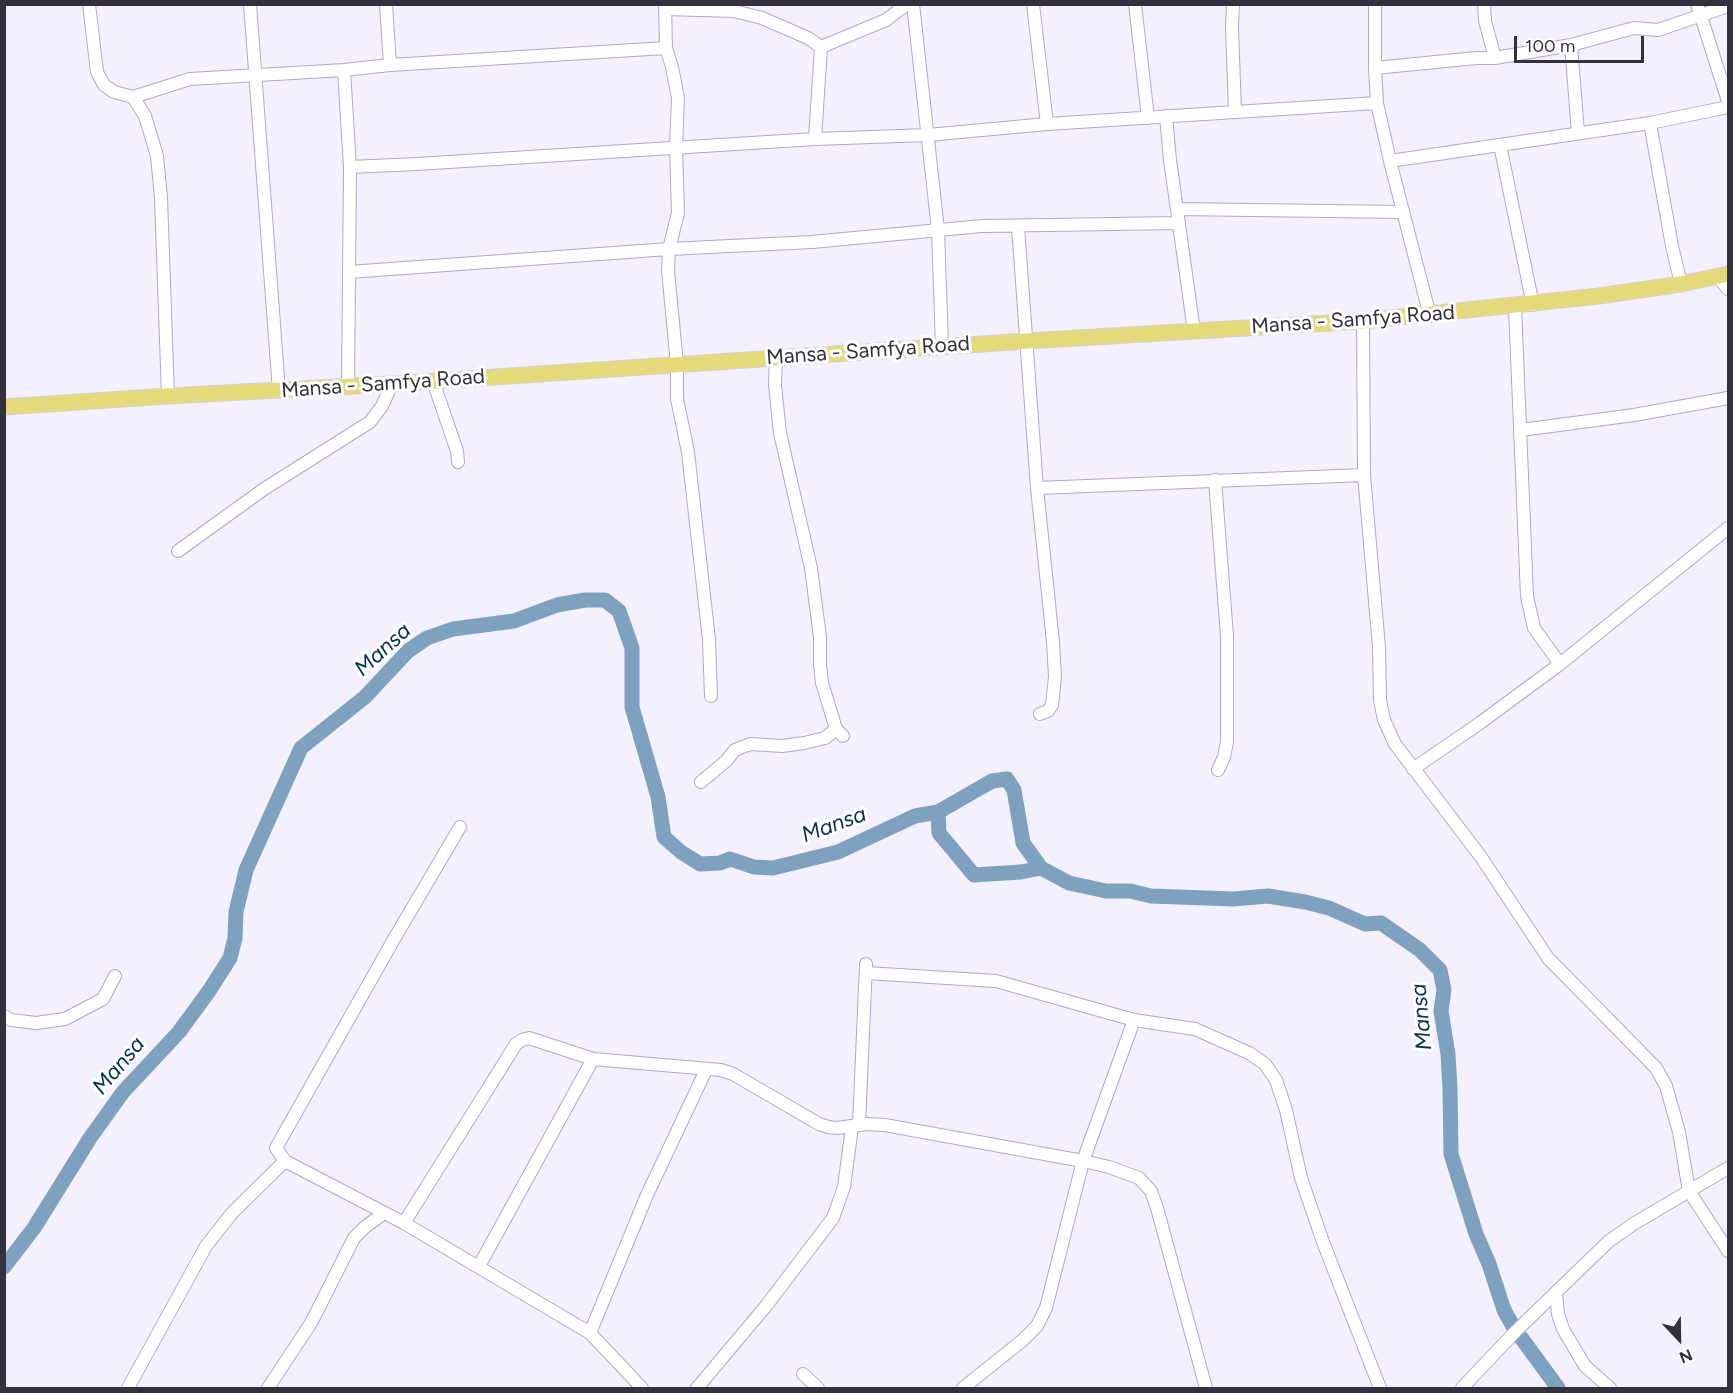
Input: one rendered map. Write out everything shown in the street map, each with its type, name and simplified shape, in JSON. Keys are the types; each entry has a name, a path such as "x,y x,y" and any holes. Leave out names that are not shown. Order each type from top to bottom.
{"main road":[{"name":"Mansa - Samfya Road","path":"4,407 348,387 942,346 1430,316 1515,307 1681,284 1723,275"}],"street":[{"path":"89,4 97,72 104,85 114,92 134,97 190,79 666,48"},
{"path":"249,4 279,391"},
{"path":"386,4 390,65"},
{"path":"821,47 886,20 907,4"},
{"path":"913,4 938,230 942,346"},
{"path":"1034,4 1047,124"},
{"path":"1135,4 1148,118"},
{"path":"1233,4 1235,112"},
{"path":"1375,4 1377,103 1430,316"},
{"path":"1484,4 1485,21 1495,58"},
{"path":"1375,68 1495,58 1571,45 1634,28 1658,30 1700,10 1728,6"},
{"path":"711,696 709,640 688,452 677,399 677,364 668,271 669,249 678,213 676,147 678,98 666,48 665,7 734,11 762,18 808,38 821,47"},
{"path":"1700,10 1728,101"},
{"path":"1571,45 1578,133"},
{"path":"815,139 821,47"},
{"path":"344,70 350,166 348,387"},
{"path":"134,97 145,116 158,167 168,396"},
{"path":"350,166 815,139 928,135 1047,124 1377,103"},
{"path":"1390,161 1650,123 1728,108"},
{"path":"1166,116 1194,331"},
{"path":"1650,123 1681,284"},
{"path":"1500,145 1533,304"},
{"path":"1177,209 1403,212"},
{"path":"349,272 669,249 812,242 982,226 1179,223"},
{"path":"1018,226 1037,488 1055,677 1052,705 1048,711 1040,714"},
{"path":"1723,275 1728,288"},
{"path":"1515,307 1527,596 1530,617 1537,634 1560,664"},
{"path":"1363,321 1364,475 1379,647 1380,700 1384,720 1391,736 1413,769 1481,857 1548,958 1656,1068 1666,1086 1679,1132 1689,1191 1728,1251"},
{"path":"701,782 726,761 735,750 750,744 782,746 825,738 839,732 822,683 820,637 807,546 780,433 775,385 776,357"},
{"path":"433,381 457,452 458,462"},
{"path":"178,551 264,489 370,422 382,406 392,384"},
{"path":"1521,430 1634,415 1728,398"},
{"path":"1037,488 1364,475"},
{"path":"1215,480 1227,636 1227,742 1218,770"},
{"path":"1413,769 1560,664 1728,528"},
{"path":"460,827 388,948 276,1148 285,1161 404,1223 590,1333 642,1389"},
{"path":"698,1389 766,1306 833,1218 844,1187 856,1126 866,969 996,981 1134,1020 1195,1029 1249,1053 1265,1064 1276,1080 1286,1110 1301,1178 1319,1232 1380,1389"},
{"path":"4,1016 11,1020 36,1023 65,1019 103,999 115,976"},
{"path":"963,1389 1023,1340 1037,1326 1046,1308 1083,1161 1134,1020"},
{"path":"404,1223 516,1044 529,1038 593,1059 721,1070 734,1074 819,1124 837,1128 885,1125 1083,1161 1109,1167 1139,1178 1151,1191 1206,1389"},
{"path":"479,1266 593,1059"},
{"path":"590,1333 647,1196 706,1070"},
{"path":"128,1389 206,1246 234,1212 285,1161"},
{"path":"1462,1389 1516,1331 1609,1241 1635,1222 1728,1168"},
{"path":"268,1389 311,1323 354,1238 364,1227 384,1213"},
{"path":"1556,1292 1558,1314 1563,1329 1585,1366 1610,1389"},
{"path":"803,1374 818,1389"}],"waterway":[{"name":"Mansa","path":"4,1267 34,1228 90,1138 123,1092 179,1032 230,958 235,938 236,912 246,870 301,748 365,697 408,651 427,638 453,629 514,621 557,605 585,600 605,600 619,611 632,648 632,707 658,797 664,837 681,852 700,864 720,863 730,859 754,867 773,868 838,852 915,816 938,812 992,781 1007,779 1014,790 1023,843 1041,868 1069,883 1106,891 1130,891 1151,896 1233,899 1268,896 1305,902 1329,908 1365,924 1381,923 1420,950 1440,970 1444,990 1441,1011 1448,1054 1451,1154 1476,1234 1489,1264 1504,1310 1514,1328 1558,1388"},
{"name":"Mansa","path":"938,812 939,833 974,875 1021,872 1041,868"}]}
